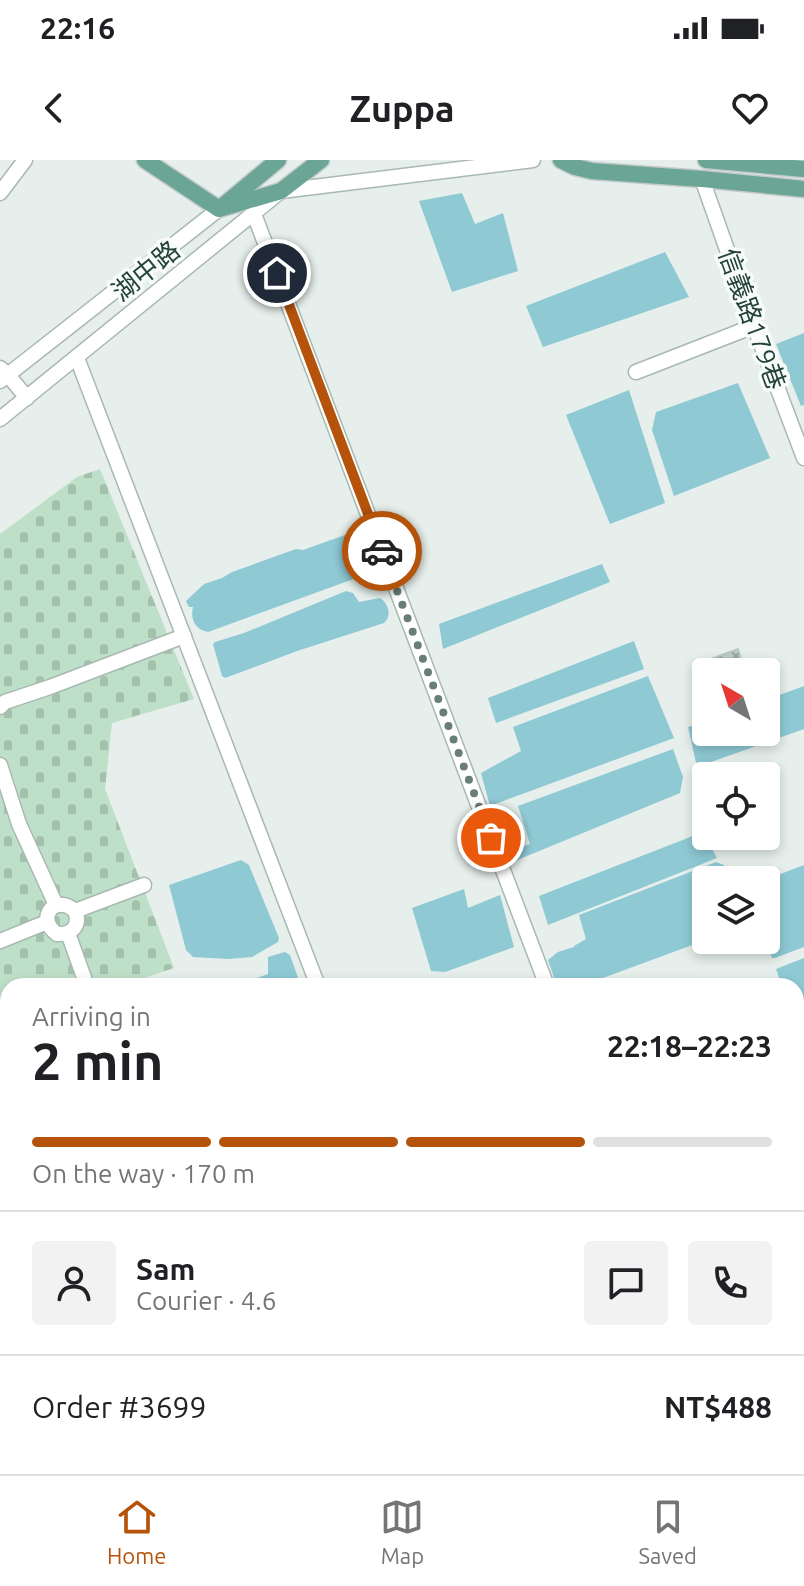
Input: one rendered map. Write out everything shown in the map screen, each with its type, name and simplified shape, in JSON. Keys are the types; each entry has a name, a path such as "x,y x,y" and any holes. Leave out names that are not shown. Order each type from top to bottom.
{"main road":[{"path":"145,160 219,209 281,191"},
{"name":"湖中路","path":"219,209 278,160"},
{"name":"湖中路","path":"281,191 321,160"},
{"path":"561,160 592,171 804,189"},
{"path":"706,160 804,169"}],"street":[{"path":"0,193 25,160"},
{"path":"281,191 533,160"},
{"name":"信義路179巷","path":"702,179 804,458"},
{"name":"湖中路","path":"0,419 281,191"},
{"name":"湖中路","path":"3,375 219,209"},
{"path":"254,214 544,978"},
{"path":"636,372 754,326"},
{"path":"77,358 315,978"},
{"path":"3,375 27,398"},
{"path":"0,707 5,702 184,636"},
{"path":"0,765 19,824 56,905"},
{"path":"75,911 144,885"},
{"path":"67,904 75,911 76,926 68,933 57,934 49,927 49,912 56,905 67,904"},
{"path":"0,941 47,922"},
{"path":"68,933 84,978"}],"green space":[{"path":"100,469 194,699 112,723 105,789 174,968 144,978 0,978 0,534 77,477"}],"water":[{"path":"462,193 475,224 503,213 518,271 452,292 419,201"},
{"path":"665,252 689,297 543,347 526,306"},
{"path":"804,333 804,405 801,406 776,344"},
{"path":"738,383 770,458 674,496 652,430 656,412"},
{"path":"629,390 665,503 610,524 566,415"},
{"path":"359,530 366,533 378,563 378,567 370,573 208,632 194,623 193,607 189,607 186,601 204,584 296,549 303,550"},
{"path":"602,564 610,582 443,649 439,624"},
{"path":"346,591 353,593 359,602 380,598 386,603 388,617 384,623 225,678 222,676 215,642"},
{"path":"634,641 644,669 496,723 488,698"},
{"path":"648,676 674,738 490,806 481,773 521,751 513,727"},
{"path":"804,686 804,729 780,738 780,695"},
{"path":"692,746 756,746 711,762 696,762"},
{"path":"673,749 683,777 680,793 510,863 506,852 530,844 518,806"},
{"path":"692,836 692,850 713,850 717,858 548,925 539,896"},
{"path":"241,860 249,865 278,942 252,957 193,957 186,950 169,885"},
{"path":"716,862 724,866 706,866"},
{"path":"804,865 804,947 772,958 770,954 780,954 780,874"},
{"path":"692,871 692,945 603,978 554,978 548,960 586,939 579,915"},
{"path":"464,889 468,908 500,895 514,947 445,972 431,971 412,908"},
{"path":"285,952 290,955 298,978 257,978 268,974 268,957"},
{"path":"804,958 804,978 779,978 776,969"}],"building":[{"path":"738,649 741,658 713,658"}],"way so far":[{"path":"382,551 491,838"}],"route":[{"path":"277,273 382,551"}]}
